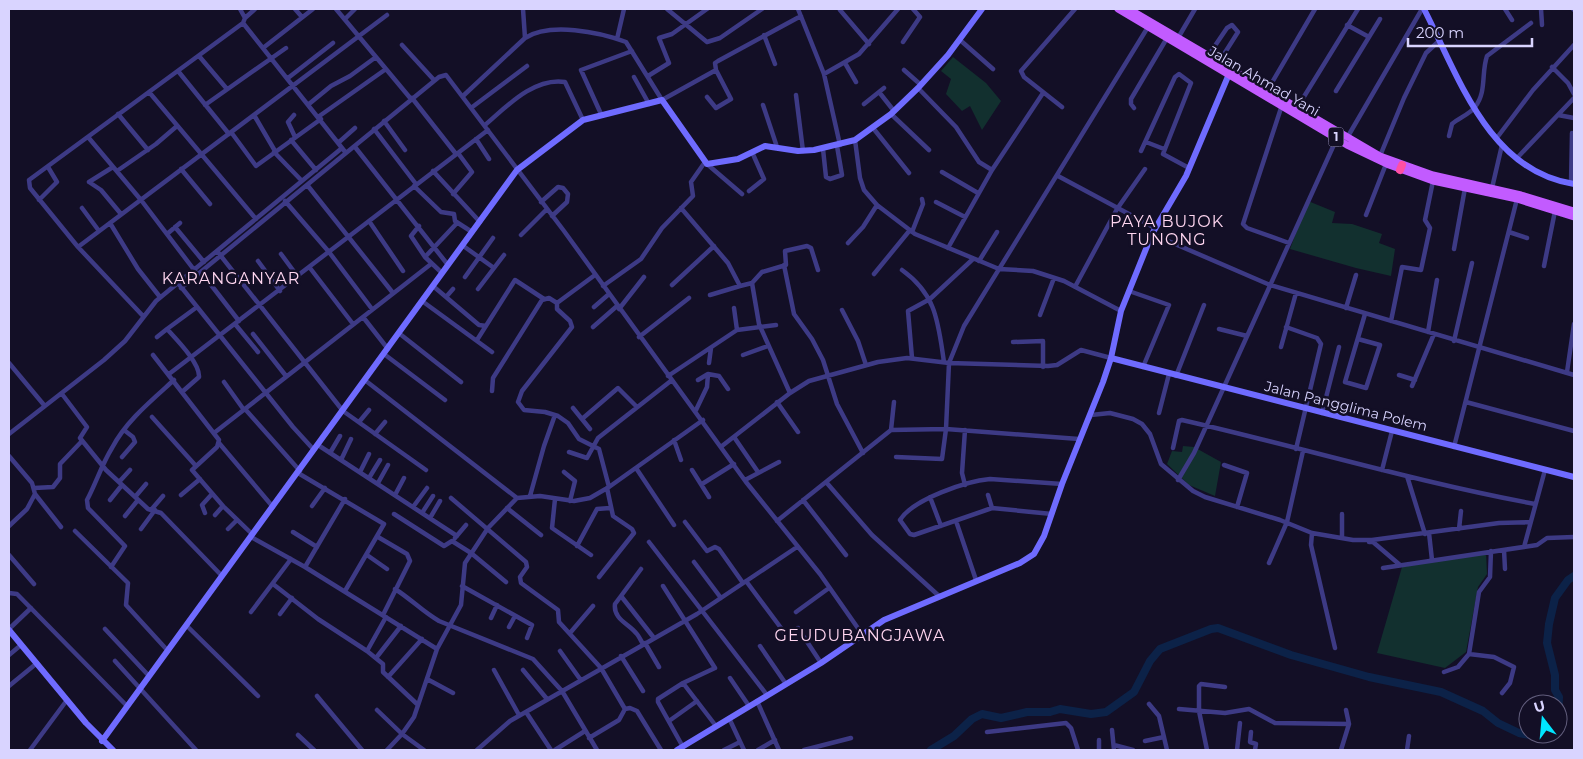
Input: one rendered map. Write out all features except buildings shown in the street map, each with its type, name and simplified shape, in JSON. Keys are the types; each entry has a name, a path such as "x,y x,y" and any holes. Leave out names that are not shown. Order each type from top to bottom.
{"main road":[{"name":"Jalan Ahmad Yani","path":"1118,9 1176,41 1337,138 1386,164 1433,181 1517,199 1574,216"},
{"name":"1","path":"1128,9 1176,41 1219,62 1401,168 1492,188 1574,211"}],"street":[{"path":"143,316 78,247 28,184 118,114 243,23 244,18 240,9"},
{"path":"244,18 255,9"},
{"path":"296,9 302,17"},
{"path":"263,48 313,9"},
{"path":"336,9 472,172 453,194"},
{"path":"345,19 355,9"},
{"path":"523,9 525,38"},
{"path":"617,39 624,9"},
{"path":"667,9 704,41 711,42 762,9"},
{"path":"648,76 669,63 659,38 672,34 707,9"},
{"path":"798,9 824,74 839,146 842,175 829,180 826,176 823,149"},
{"path":"824,74 845,63 869,44 898,9"},
{"path":"903,42 920,17 913,9"},
{"path":"603,286 641,259 662,228 693,196 691,182 706,163 738,160 765,146 803,151 839,146 855,140 873,128 919,87 960,40 982,9"},
{"path":"1062,107 1024,77 1021,71 1075,9"},
{"path":"1176,41 1195,9"},
{"path":"1267,91 1315,9"},
{"path":"1297,108 1358,9"},
{"path":"1423,9 1474,109 1496,140 1517,158 1551,178 1572,184 1572,133"},
{"path":"1347,138 1423,9"},
{"path":"1505,9 1512,20"},
{"path":"1540,9 1542,25"},
{"path":"840,10 869,44"},
{"path":"78,247 387,16"},
{"path":"707,97 716,108 732,99 716,70 716,62 802,16"},
{"path":"1336,91 1380,19"},
{"path":"243,23 346,153"},
{"path":"1449,136 1452,124 1474,109 1483,90 1487,56 1531,24"},
{"path":"1208,56 1227,28 1232,25 1238,32 1219,62"},
{"path":"946,363 964,326 1058,176 1148,26"},
{"path":"1347,26 1369,37"},
{"path":"462,96 525,38 534,33 550,29 617,39 628,44 662,100 706,163 742,194"},
{"path":"764,35 775,64"},
{"path":"1134,108 1131,104 1131,99 1168,38"},
{"path":"960,40 992,68"},
{"path":"1380,156 1404,98 1426,53 1440,40"},
{"path":"288,78 334,43"},
{"path":"402,45 434,80"},
{"path":"1496,140 1532,90 1574,45"},
{"path":"205,105 286,48"},
{"path":"601,114 581,70 632,51"},
{"path":"199,56 227,89"},
{"path":"308,104 331,86 350,76 376,57"},
{"path":"845,63 856,82"},
{"path":"472,108 527,66"},
{"path":"1552,67 1568,83 1574,94"},
{"path":"178,71 256,166 386,68"},
{"path":"102,741 366,381 517,170 583,120 662,100 716,70"},
{"path":"904,70 956,127 980,162 992,170"},
{"path":"1141,151 1175,76 1179,74 1190,80 1191,84 1164,149 1164,155 1190,168"},
{"path":"677,750 688,747 716,726 821,663 862,634 897,613 1020,563 1034,554 1052,514 1111,358 1121,311 1153,231 1190,168 1229,74"},
{"path":"179,286 194,270 219,254 307,182 355,147 434,80 442,75 446,75 547,209 639,337 704,420 745,480 829,588 862,634"},
{"path":"634,77 649,104"},
{"path":"485,125 521,96 540,84 557,81 565,82 583,120"},
{"path":"864,104 884,88"},
{"path":"149,92 256,219"},
{"path":"879,92 892,112 929,150"},
{"path":"948,248 992,170 1043,92"},
{"path":"796,95 803,151"},
{"path":"1517,158 1574,98"},
{"path":"763,105 777,147"},
{"path":"1282,105 1243,224 1247,228 1289,243"},
{"path":"118,114 148,150"},
{"path":"254,115 274,151 307,182 394,293"},
{"path":"294,115 288,122 293,138 316,170"},
{"path":"1558,115 1574,118"},
{"path":"384,121 405,150"},
{"path":"121,214 101,190 90,182 148,150 177,126"},
{"path":"338,143 355,128"},
{"path":"873,128 909,173"},
{"path":"374,129 415,185 440,212 454,214 454,220 472,232"},
{"path":"169,374 280,291 369,220 488,130"},
{"path":"88,138 141,200 194,270 200,274 258,352"},
{"path":"1178,480 1206,425 1337,138"},
{"path":"476,140 490,159"},
{"path":"855,140 862,186 877,205 911,231 999,269 1020,269 1076,285 1121,311"},
{"path":"1146,142 1164,149"},
{"path":"1492,188 1502,145"},
{"path":"355,147 398,198 448,265"},
{"path":"307,182 316,170 342,148"},
{"path":"749,191 764,179 752,152"},
{"path":"1366,214 1386,164"},
{"path":"39,200 58,182 48,167"},
{"path":"1076,285 1118,209 1145,169"},
{"path":"181,170 210,204"},
{"path":"167,171 172,177"},
{"path":"433,171 480,222"},
{"path":"942,172 978,193"},
{"path":"1058,176 1118,209 1153,231 1270,285 1574,375"},
{"path":"1391,321 1402,267 1421,270 1430,228 1425,220 1433,181"},
{"path":"541,202 558,187 563,188 568,194 567,202 552,216"},
{"path":"1454,249 1465,188"},
{"path":"874,274 911,231 916,228 923,204 922,199"},
{"path":"1454,447 1517,199"},
{"path":"9,434 115,351 160,297 200,274 256,219 285,200"},
{"path":"285,200 330,252 372,310"},
{"path":"936,202 965,217"},
{"path":"848,243 863,227 877,205"},
{"path":"82,208 99,231"},
{"path":"681,208 728,263 740,286"},
{"path":"521,235 547,209"},
{"path":"1544,266 1555,211"},
{"path":"369,220 403,270"},
{"path":"425,256 457,222"},
{"path":"110,223 141,275 160,297"},
{"path":"167,234 180,224"},
{"path":"419,226 411,236 425,256 442,274"},
{"path":"175,227 204,262"},
{"path":"979,261 997,232"},
{"path":"1509,232 1527,238"},
{"path":"464,277 493,238"},
{"path":"462,245 494,268"},
{"path":"672,285 714,246"},
{"path":"818,270 811,248 807,246 786,251 784,265 794,314 812,339 828,375 837,404 863,453"},
{"path":"219,254 344,411 426,470"},
{"path":"281,254 298,277"},
{"path":"478,289 504,255"},
{"path":"912,358 908,310 930,300 974,259"},
{"path":"258,261 280,291"},
{"path":"214,433 432,264"},
{"path":"1454,341 1472,264"},
{"path":"710,295 752,283 760,274 784,265"},
{"path":"310,268 353,324"},
{"path":"896,457 942,459 946,429 946,363 939,326 930,300 920,284 902,270"},
{"path":"557,303 595,275"},
{"path":"1346,308 1356,275"},
{"path":"593,327 618,307 644,277"},
{"path":"1040,315 1054,278"},
{"path":"477,340 515,280 544,299 549,298 557,303"},
{"path":"1428,332 1437,280"},
{"path":"752,283 761,328 790,393"},
{"path":"179,286 221,335 266,393 316,448 330,453 378,483 456,536"},
{"path":"433,286 479,325 486,326"},
{"path":"446,297 453,289"},
{"path":"1129,291 1169,305 1143,367"},
{"path":"1281,346 1296,293"},
{"path":"594,307 609,294"},
{"path":"639,337 689,298"},
{"path":"492,391 493,378 544,299"},
{"path":"422,301 492,352"},
{"path":"557,303 557,309 570,321 572,327 522,391 518,402 524,410 556,415 568,423 579,439 594,445 602,453 610,508 614,518 632,528 634,533 599,577"},
{"path":"1159,413 1172,375 1204,306"},
{"path":"157,336 197,307"},
{"path":"734,308 737,330"},
{"path":"842,310 858,341 866,365"},
{"path":"1358,339 1380,346 1366,388 1345,382 1365,314"},
{"path":"363,317 386,352 445,400"},
{"path":"1567,372 1574,324"},
{"path":"569,452 586,458 594,445 636,406 670,378 737,330 776,325"},
{"path":"1286,327 1317,338 1320,342 1296,449"},
{"path":"167,329 190,357 199,373 198,377 182,392"},
{"path":"1219,329 1247,336"},
{"path":"252,334 286,376"},
{"path":"400,334 461,382"},
{"path":"1412,386 1434,334"},
{"path":"1013,342 1043,341 1043,367"},
{"path":"743,355 768,346"},
{"path":"1322,413 1339,347"},
{"path":"709,363 711,348"},
{"path":"722,446 790,393 809,381 866,365 912,358 946,363 1043,367 1057,365 1081,350 1111,358"},
{"path":"153,355 214,433 219,443 273,507"},
{"name":"Jalan Pangglima Polem","path":"1111,358 1574,477"},
{"path":"9,363 44,405"},
{"path":"696,410 707,387 708,374"},
{"path":"698,380 708,374 721,377 728,389"},
{"path":"1399,375 1415,380"},
{"path":"112,567 125,546 86,505 112,446 124,430 174,380"},
{"path":"366,381 517,498"},
{"path":"224,382 299,472 382,522 384,527 345,591"},
{"path":"582,419 619,388 636,406"},
{"path":"62,394 87,427 81,436 82,441 103,466 137,499 153,510 162,512 222,576"},
{"path":"778,402 798,432"},
{"path":"891,430 894,402"},
{"path":"1466,402 1574,431"},
{"path":"573,408 590,429"},
{"path":"359,422 370,410"},
{"path":"1086,423 1091,415 1104,413 1122,416 1138,422 1150,434 1158,461 1193,491 1312,532 1354,540 1427,533 1499,523 1530,522"},
{"path":"530,496 544,446 556,415"},
{"path":"152,417 196,466"},
{"path":"387,750 414,717 437,649 463,599 462,586 465,563 488,528 507,508 517,498 530,496 570,501 590,498 608,488 704,420"},
{"path":"1173,448 1180,420 1478,493 1535,504"},
{"path":"375,434 385,422"},
{"path":"777,521 891,430 946,429 1079,439"},
{"path":"122,457 135,442 133,437 124,430"},
{"path":"964,430 962,473 965,485"},
{"path":"1382,470 1392,431"},
{"path":"330,453 340,436"},
{"path":"734,437 758,472"},
{"path":"341,460 351,439"},
{"path":"674,440 681,460"},
{"path":"34,488 53,487 60,478 60,464 82,441"},
{"path":"219,443 192,470 252,536 345,591 437,649"},
{"path":"1269,563 1287,522 1303,451"},
{"path":"360,472 369,454"},
{"path":"9,456 61,527"},
{"path":"369,478 380,460"},
{"path":"745,480 779,462"},
{"path":"378,483 388,464"},
{"path":"702,484 734,464"},
{"path":"1224,465 1247,473 1237,507"},
{"path":"636,468 674,525"},
{"path":"110,500 130,470"},
{"path":"692,470 709,497"},
{"path":"1524,547 1545,470"},
{"path":"564,472 574,481 570,501"},
{"path":"1407,476 1427,533 1432,560"},
{"path":"395,495 404,478"},
{"path":"181,495 200,479"},
{"path":"1052,514 992,508 912,535 901,521 901,517 930,498 965,485 990,479 1062,484"},
{"path":"826,482 872,535 939,596"},
{"path":"125,516 146,484"},
{"path":"312,506 325,488"},
{"path":"413,507 427,488"},
{"path":"9,526 27,510 35,494"},
{"path":"205,512 202,505 212,494"},
{"path":"141,529 163,496"},
{"path":"422,513 433,496"},
{"path":"988,496 992,508"},
{"path":"451,498 526,562 528,568 520,580 558,610 558,620 601,668 625,709"},
{"path":"930,498 941,526"},
{"path":"305,567 345,499"},
{"path":"554,499 552,528 591,555"},
{"path":"802,500 846,555"},
{"path":"430,518 440,501"},
{"path":"215,515 223,506"},
{"path":"507,508 541,535"},
{"path":"578,546 597,510 610,508"},
{"path":"1459,529 1461,511"},
{"path":"394,514 444,546 452,541 466,525"},
{"path":"1342,514 1342,538"},
{"path":"228,530 237,520"},
{"path":"956,521 976,580"},
{"path":"685,522 707,551 717,548 784,632"},
{"path":"75,531 129,586 125,598 126,605 168,651"},
{"path":"294,532 317,547"},
{"path":"1312,532 1311,545 1335,648"},
{"path":"367,651 410,561 409,557 378,537"},
{"path":"1383,568 1541,544 1548,538 1574,537"},
{"path":"1354,540 1357,543 1373,542 1400,565"},
{"path":"452,541 471,553 506,582"},
{"path":"649,542 767,695"},
{"path":"477,750 519,715 703,611 797,547"},
{"path":"1504,550 1505,569"},
{"path":"1444,672 1458,667 1469,654 1479,592 1490,577 1491,552"},
{"path":"9,555 34,584"},
{"path":"367,555 387,569"},
{"path":"251,612 291,559"},
{"path":"694,562 721,598"},
{"path":"641,569 615,604 615,611 622,621 635,631 658,667"},
{"path":"273,584 376,658 384,665 383,671 388,677 418,705"},
{"path":"462,586 532,625 527,638"},
{"path":"663,586 715,668 683,683 658,700 668,721 688,747"},
{"path":"796,612 829,588"},
{"path":"395,589 415,602 427,614 533,659 562,690 597,750"},
{"path":"9,593 17,594 127,706"},
{"path":"621,596 654,638"},
{"path":"280,614 292,598"},
{"path":"491,618 497,605"},
{"path":"570,633 593,606"},
{"path":"31,608 9,630 102,741 112,750"},
{"path":"509,627 515,616"},
{"path":"187,626 258,696"},
{"path":"376,658 401,626"},
{"path":"798,628 821,663"},
{"path":"105,629 149,676"},
{"path":"388,677 422,639"},
{"path":"9,655 21,645"},
{"path":"760,646 786,684"},
{"path":"560,651 580,679"},
{"path":"1469,654 1494,657 1514,667 1510,683 1502,692"},
{"path":"621,656 643,692"},
{"path":"115,660 196,750"},
{"path":"9,686 36,663"},
{"path":"494,670 519,715"},
{"path":"523,670 547,699"},
{"path":"730,678 749,706"},
{"path":"427,679 453,693"},
{"path":"683,683 716,726"},
{"path":"1207,750 1199,711 1199,686 1225,687"},
{"path":"317,696 362,750"},
{"path":"30,750 68,700"},
{"path":"668,721 697,701"},
{"path":"757,701 779,750"},
{"path":"1149,704 1159,716 1166,750"},
{"path":"625,709 633,708 637,711 661,750"},
{"path":"589,738 619,720 625,709"},
{"path":"1179,709 1225,713 1249,709 1275,723 1349,724"},
{"path":"376,710 402,734 424,750"},
{"path":"1341,750 1349,724 1346,710"},
{"path":"526,712 551,750"},
{"path":"729,718 744,750"},
{"path":"1237,750 1240,723"},
{"path":"987,732 1066,724 1071,728 1078,750"},
{"path":"1112,730 1114,748 1133,750"},
{"path":"555,750 585,731"},
{"path":"1251,732 1250,742 1256,744 1256,750"},
{"path":"298,735 314,750"},
{"path":"1407,750 1409,736"},
{"path":"1145,741 1164,737"},
{"path":"804,750 851,738"},
{"path":"758,750 775,740"},
{"path":"1099,740 1099,750"},
{"path":"724,750 740,742"}],"green space":[{"path":"953,57 986,83 1001,101 982,130 970,106 962,111 946,94 951,79 941,71"},
{"path":"1308,201 1335,212 1332,223 1352,224 1382,234 1379,243 1395,249 1391,276 1290,249"},
{"path":"1183,446 1194,447 1221,462 1215,496 1189,485 1167,464 1172,451 1182,452"},
{"path":"1486,553 1487,574 1478,587 1466,652 1445,668 1377,653 1402,567"}],"waterway":[{"path":"1557,694 1555,690 1555,675 1547,643 1549,624 1555,598 1568,580 1574,576"},
{"path":"931,750 954,736 972,719 982,714 1001,718 1027,712 1050,712 1060,709 1091,714 1106,712 1134,692 1150,661 1160,649 1218,628 1291,655 1369,677 1441,692 1483,711 1498,723 1518,733"}],"district":[{"name":"PAYA BUJOK TUNONG","path":"1167,230"},
{"name":"KARANGANYAR","path":"231,278"},
{"name":"GEUDUBANGJAWA","path":"860,635"}]}
